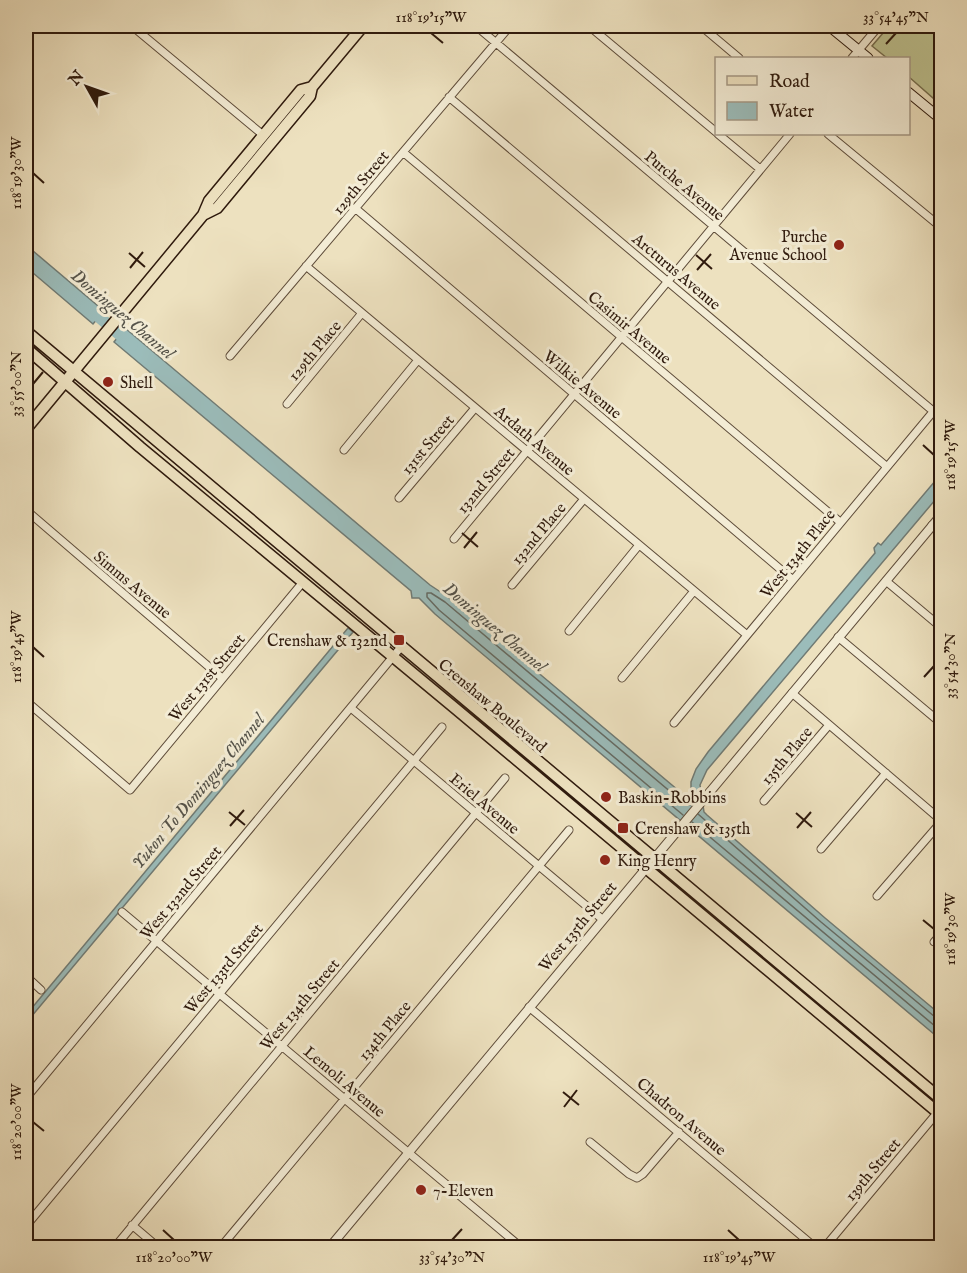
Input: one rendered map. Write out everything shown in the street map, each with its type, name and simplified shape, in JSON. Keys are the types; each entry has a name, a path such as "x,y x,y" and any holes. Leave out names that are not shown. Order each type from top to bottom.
{"main road":[{"path":"203,215 218,208 310,96 312,87 363,26"},
{"path":"829,26 867,57"},
{"path":"26,429 263,143 263,135 301,90 312,87"},
{"path":"910,93 942,120"},
{"name":"Crenshaw Boulevard","path":"26,332 942,1100"},
{"name":"Crenshaw Boulevard","path":"26,348 140,447 644,869 940,1112"},
{"path":"303,582 311,573"},
{"path":"719,931 727,921"},
{"path":"829,1022 837,1013"}],"street":[{"path":"132,26 263,135"},
{"name":"Purche Avenue","path":"476,26 933,411"},
{"name":"129th Street","path":"230,356 510,26"},
{"path":"589,26 715,131"},
{"path":"701,26 738,57"},
{"path":"853,57 879,26"},
{"name":"Arcturus Avenue","path":"449,97 886,466"},
{"path":"719,135 760,169"},
{"name":"132nd Street","path":"454,538 789,135"},
{"path":"829,135 942,228"},
{"name":"Casimir Avenue","path":"403,152 840,522"},
{"name":"Wilkie Avenue","path":"355,208 793,580"},
{"name":"Ardath Avenue","path":"306,266 747,635"},
{"name":"129th Place","path":"287,404 362,313"},
{"path":"344,450 418,360"},
{"name":"West 134th Place","path":"674,723 942,401"},
{"name":"131st Street","path":"399,498 475,408"},
{"name":"132nd Place","path":"512,585 584,499"},
{"name":"Simms Avenue","path":"26,510 222,678"},
{"name":"West 135th Street","path":"329,1248 602,918 942,514"},
{"path":"932,525 942,533"},
{"path":"568,631 639,545"},
{"path":"886,581 942,628"},
{"name":"West 131st Street","path":"26,701 130,790 303,582"},
{"path":"622,678 694,591"},
{"path":"838,637 942,724"},
{"name":"West 132nd Street","path":"26,1098 401,648"},
{"path":"792,693 942,821 877,896"},
{"name":"Eriel Avenue","path":"351,708 602,918"},
{"name":"135th Place","path":"764,801 829,725"},
{"name":"West 133rd Street","path":"26,1226 442,727"},
{"path":"821,849 886,773"},
{"name":"West 134th Street","path":"114,1248 505,778"},
{"name":"134th Place","path":"220,1248 568,830"},
{"name":"Lemoli Avenue","path":"122,912 522,1248"},
{"path":"934,942 942,933"},
{"path":"26,976 41,990"},
{"name":"Chadron Avenue","path":"529,1007 816,1248"},
{"name":"139th Street","path":"824,1248 940,1112"},
{"path":"590,1142 637,1178 644,1174 679,1132"},
{"path":"132,1225 159,1248"}],"green space":[{"path":"889,26 941,26 941,105 910,78 910,57 886,57 872,46"}],"water":[{"path":"26,245 104,311 93,324 26,267"},
{"path":"125,328 691,801 691,782 696,769 708,752 875,553 874,548 878,543 881,545 941,474 941,493 707,770 700,785 704,812 707,815 941,1015 941,1040 435,614 419,598 412,598 411,591 114,342"},
{"path":"348,628 353,632 26,1023 26,1015"}],"waterway":[{"name":"Dominguez Channel","path":"86,306 132,345"}],"place":[{"name":"Purche Avenue School","path":"839,245"},
{"name":"Shell","path":"108,382"},
{"name":"Crenshaw & 132nd","path":"399,640"},
{"name":"Baskin-Robbins","path":"606,797"},
{"name":"Crenshaw & 135th","path":"623,828"},
{"name":"King Henry","path":"605,860"},
{"name":"7-Eleven","path":"421,1190"}],"water label":[{"name":"Yukon To Dominguez Channel","path":"198,791"}]}
